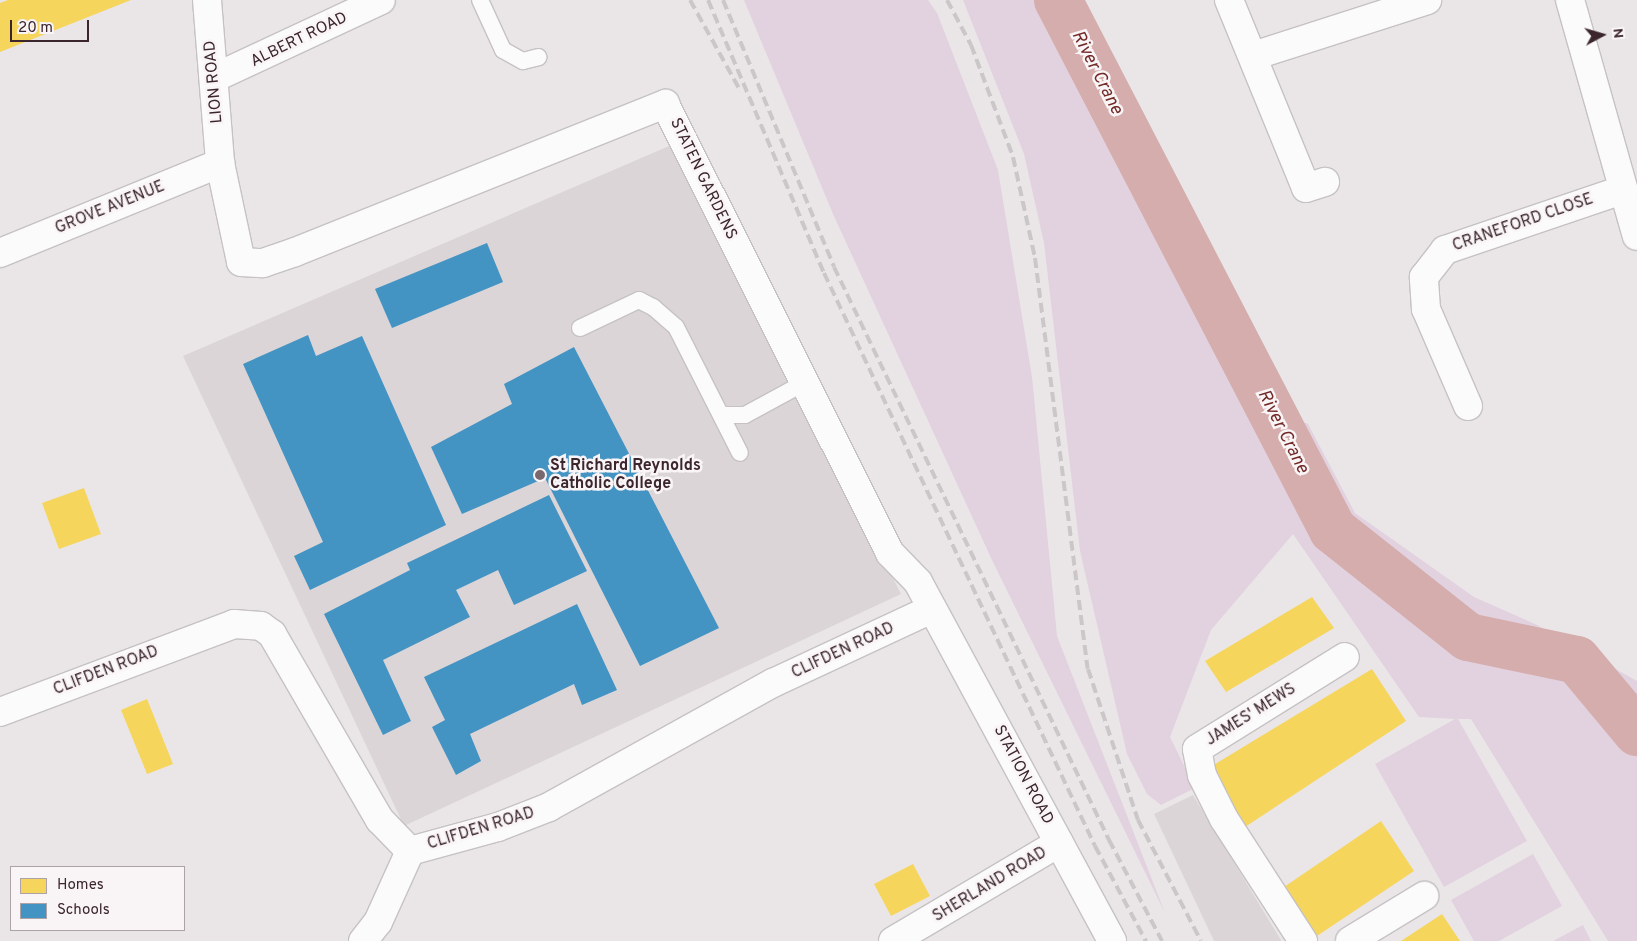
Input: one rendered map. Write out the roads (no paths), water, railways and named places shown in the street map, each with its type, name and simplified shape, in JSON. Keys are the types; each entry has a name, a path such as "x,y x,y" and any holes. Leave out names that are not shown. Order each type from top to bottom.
{"street":[{"name":"LION ROAD","path":"207,0 220,163"},
{"name":"ALBERT ROAD","path":"214,78 381,0"},
{"path":"1228,0 1253,56 1306,188 1325,182"},
{"path":"1253,56 1427,0"},
{"path":"1570,0 1622,190 1637,236"},
{"name":"STATEN GARDENS","path":"220,163 241,262 263,263 665,104 890,553 918,582 932,610"},
{"name":"GROVE AVENUE","path":"0,254 220,163"},
{"name":"CRANEFORD CLOSE","path":"1468,406 1426,309 1424,277 1445,250 1622,190"},
{"name":"STATION ROAD","path":"932,610 1112,941"},
{"name":"CLIFDEN ROAD","path":"0,712 234,624 261,626 272,634 380,820 410,851 498,827 549,807 773,683 932,610"},
{"name":"JAMES' MEWS","path":"1303,941 1224,819 1202,775 1197,749 1345,657"},
{"name":"SHERLAND ROAD","path":"893,941 1059,843"},
{"path":"363,941 378,922 410,851"},
{"path":"1350,941 1424,896"}],"lane":[{"path":"480,0 502,50 523,61 539,57"},
{"path":"580,328 644,300 676,327 723,415 740,453"},
{"path":"723,415 745,415 804,384"}],"waterway":[{"name":"River Crane","path":"1058,0 1333,530 1468,637 1577,660 1637,732"}],"railway":[{"path":"690,0 741,92"},
{"path":"708,0 824,273 1095,846 1146,941"},
{"path":"723,0 834,267 1109,840 1162,941"},
{"path":"947,0 971,45 1013,157 1035,258 1088,669 1138,820 1201,941"}],"place":[{"name":"St Richard Reynolds Catholic College","path":"540,475"}]}
